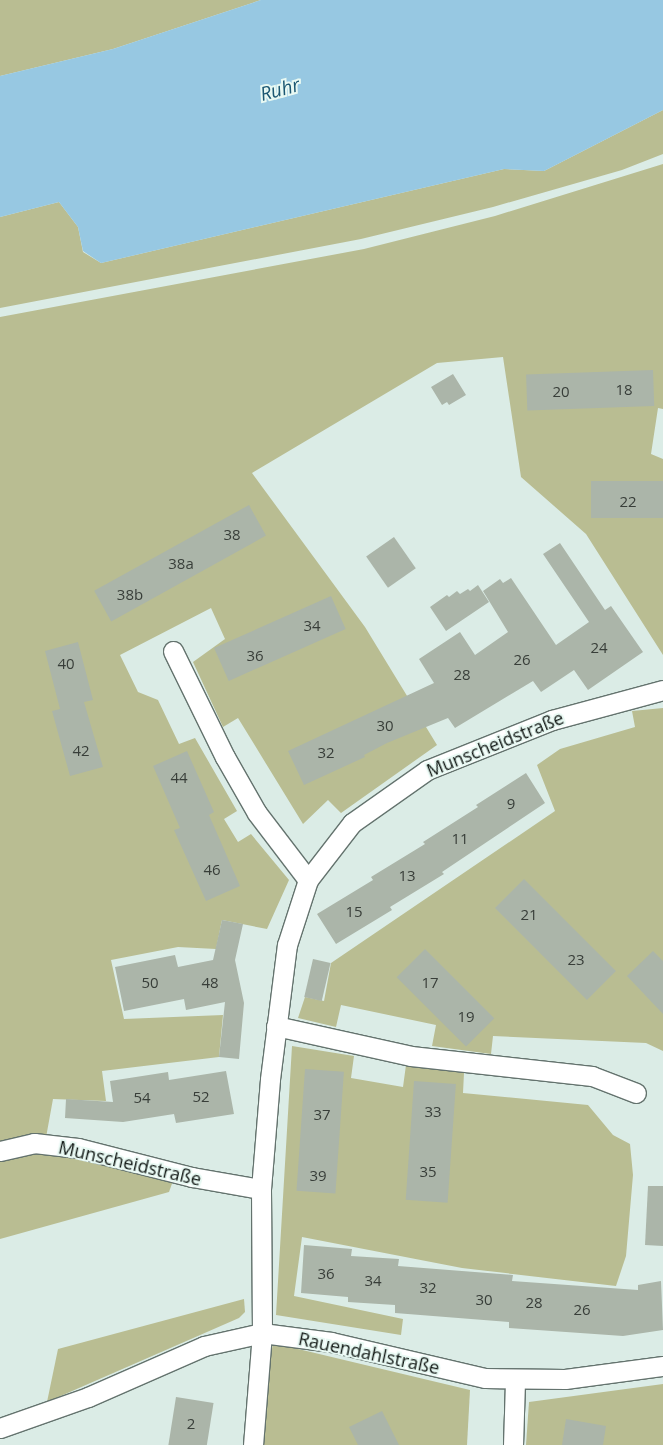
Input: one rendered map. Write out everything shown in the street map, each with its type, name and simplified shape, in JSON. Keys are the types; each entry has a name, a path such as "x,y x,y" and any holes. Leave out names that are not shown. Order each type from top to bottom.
{"street":[{"path":"173,651 224,757 257,813 308,880"},
{"name":"Munscheidstraße","path":"253,1445 262,1333 260,1189 276,1026 287,945 308,880 352,823 427,770 552,720 663,690"},
{"path":"276,1026 411,1056 592,1076 636,1093"},
{"name":"Munscheidstraße","path":"0,1151 34,1144 78,1148 192,1177 260,1189"},
{"name":"Rauendahlstraße","path":"0,1428 93,1395 204,1346 262,1333 331,1342 485,1378 515,1380 582,1378 663,1366"},
{"path":"513,1445 515,1380"}],"green space":[{"path":"0,0 261,0 113,49 0,76"},
{"path":"663,110 663,154 622,170 493,207 361,239 0,308 0,217 59,202 78,227 83,252 101,263 504,169 544,171"},
{"path":"663,164 663,409 658,408 651,454 663,459 663,655 586,534 521,477 503,357 437,363 252,473 365,627 437,745 341,813 328,800 303,824 238,718 223,727 193,662 225,639 211,608 120,655 138,692 158,700 179,744 195,738 237,811 224,819 238,842 251,834 289,880 267,929 222,920 216,949 178,947 111,960 124,1019 223,1015 219,1057 102,1071 106,1101 53,1099 45,1143 0,1150 0,317 364,249 495,216"},
{"path":"663,708 663,1051 646,1043 493,1036 491,1054 432,1046 436,1025 341,1005 336,1027 298,1018 305,997 324,1001 331,963 555,811 537,765 560,749 635,727 632,711"},
{"path":"292,1046 354,1056 351,1078 403,1087 406,1065 464,1073 463,1093 588,1105 613,1135 630,1144 633,1175 626,1256 616,1286 462,1268 302,1237 294,1296 403,1319 401,1335 276,1315"},
{"path":"45,1153 76,1155 174,1178 169,1192 0,1239 0,1157"},
{"path":"244,1299 245,1312 239,1318 47,1402 58,1349"},
{"path":"273,1343 470,1390 467,1445 255,1445"},
{"path":"663,1384 663,1445 526,1445 529,1402"}],"water":[{"name":"Ruhr","path":"261,0 663,0 663,110 544,171 504,169 101,263 83,251 78,227 59,202 0,217 0,76 113,49"}],"building":[{"path":"653,370 654,406 527,410 526,374"},
{"path":"453,374 466,395 449,405 447,402 442,405 431,387"},
{"path":"591,481 663,481 663,518 591,518"},
{"path":"249,505 266,536 111,621 94,591"},
{"path":"394,537 416,568 388,588 366,557"},
{"path":"560,543 605,610 611,606 643,652 588,690 574,670 541,692 533,681 455,728 448,718 387,743 364,755 365,757 304,785 288,751 434,683 419,659 460,632 475,655 508,632 483,591 500,579 503,583 511,578 556,645 589,622 543,554"},
{"path":"478,585 489,602 446,631 430,607 447,595 449,597 457,591 460,594 468,589 470,591"},
{"path":"331,596 346,629 229,681 214,648"},
{"path":"78,642 93,700 84,702 103,767 70,776 52,711 60,709 45,651"},
{"path":"187,751 214,812 209,815 240,886 206,901 174,830 180,828 153,766"},
{"path":"526,773 545,803 442,872 444,874 390,907 392,910 336,944 317,914 373,880 371,877 425,844 423,842 478,807 476,805"},
{"path":"524,879 616,971 587,1000 495,908"},
{"path":"222,920 243,924 235,960 244,1003 239,1059 219,1057 225,1002 186,1010 184,999 124,1011 115,967 175,955 178,967 213,960"},
{"path":"425,949 494,1018 466,1047 397,977"},
{"path":"653,951 663,961 663,1014 627,976"},
{"path":"313,959 331,963 322,1001 304,997"},
{"path":"305,1069 344,1072 335,1193 296,1191"},
{"path":"226,1071 234,1114 176,1123 174,1114 123,1122 65,1118 66,1099 113,1102 110,1081 168,1072 169,1080"},
{"path":"414,1081 456,1084 448,1203 406,1200"},
{"path":"648,1186 663,1186 663,1246 645,1245"},
{"path":"304,1245 352,1249 351,1256 399,1259 398,1266 513,1275 512,1281 638,1290 638,1285 661,1281 663,1330 623,1336 509,1328 509,1322 395,1313 395,1305 348,1302 348,1297 301,1293"},
{"path":"176,1397 214,1403 207,1445 168,1445"},
{"path":"382,1411 399,1445 358,1445 349,1427"},
{"path":"566,1419 606,1426 603,1445 562,1445"}]}
